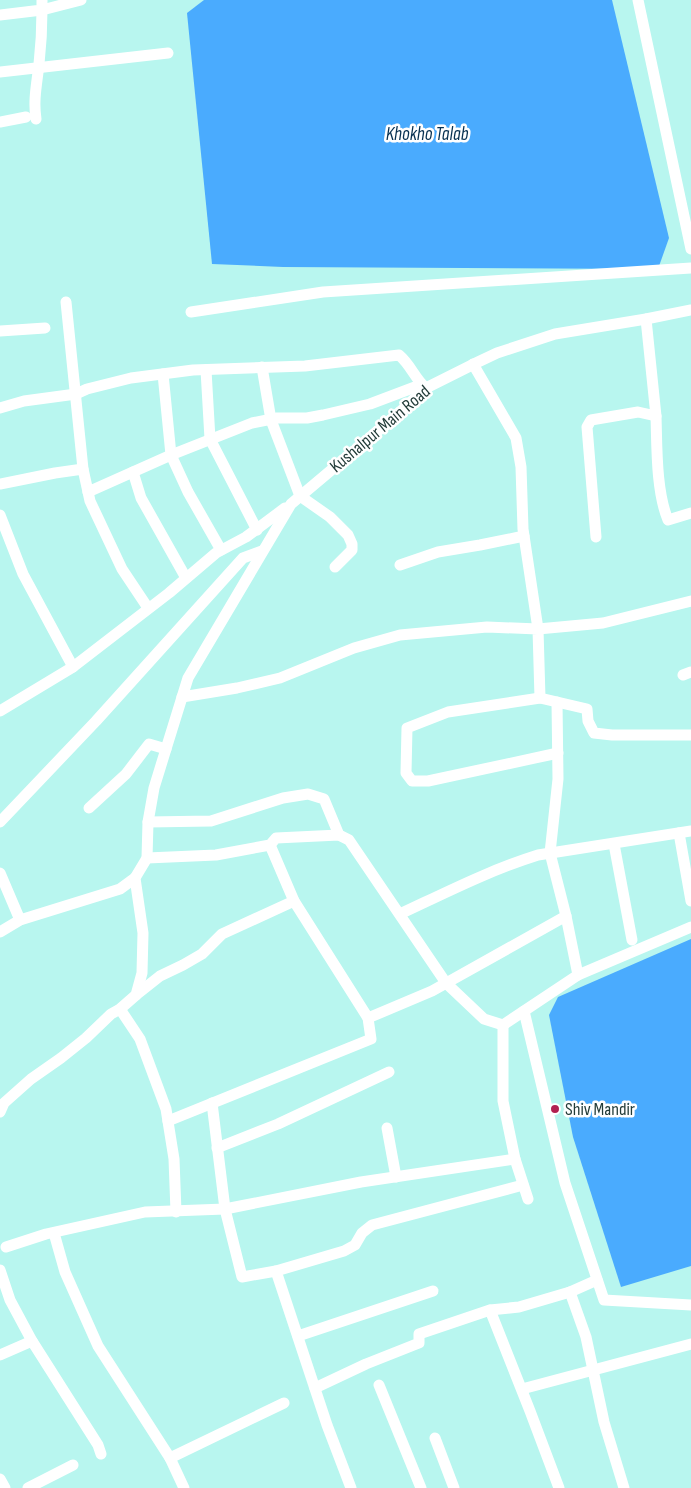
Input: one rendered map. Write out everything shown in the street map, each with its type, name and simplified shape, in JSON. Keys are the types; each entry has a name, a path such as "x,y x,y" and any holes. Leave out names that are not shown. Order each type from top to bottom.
{"street":[{"path":"0,14 42,5 81,0"},
{"path":"638,0 691,249"},
{"path":"0,122 31,118 34,107 42,36 42,5"},
{"path":"0,72 168,53"},
{"path":"191,312 323,292 691,268"},
{"path":"66,302 83,469 90,501 122,569 148,608"},
{"name":"Kushalpur Main Road","path":"147,858 148,822 154,788 188,678 291,504 426,388 473,364 497,353 555,334 646,320 691,310"},
{"path":"646,320 664,510 668,520 691,513"},
{"path":"0,331 45,328"},
{"path":"0,408 24,401 76,394 87,388 131,378 206,370 304,366 399,355 408,363 418,381 426,388"},
{"path":"473,364 516,438 521,467 524,536 538,629 540,698"},
{"path":"262,367 271,420 300,496 330,517 348,536 352,544 352,550 335,567"},
{"path":"206,370 210,440 257,530"},
{"path":"163,374 171,455 188,492 221,550"},
{"path":"88,492 171,455 252,424 271,420 323,415 370,404 415,387 426,388"},
{"path":"596,537 587,427 591,420 638,412 656,416"},
{"path":"0,484 83,469"},
{"path":"133,472 141,498 186,578"},
{"path":"0,711 73,667 221,550 257,530 291,504"},
{"path":"0,516 22,574 73,667"},
{"path":"400,564 438,552 524,536"},
{"path":"0,822 102,714 243,558 262,552"},
{"path":"182,697 237,688 280,678 346,651 400,634 487,627 538,629 603,623 691,601"},
{"path":"558,752 428,781 412,781 406,773 407,728 448,712 540,698 587,708 588,721 594,733 612,735 691,735"},
{"path":"557,702 558,779 550,853 566,916 578,975"},
{"path":"90,808 126,774 149,744 166,749"},
{"path":"148,822 211,821 283,798 308,794 324,799 339,835"},
{"path":"400,914 455,888 518,862 550,853 685,832 691,900"},
{"path":"0,932 20,920 120,888 135,878 147,858 216,855 270,845 276,838 339,835 349,840 446,983 484,1019 503,1025"},
{"path":"614,844 632,940"},
{"path":"168,1121 371,1039 368,1018 294,901 270,845"},
{"path":"0,873 20,920"},
{"path":"135,878 143,933 142,973 136,995"},
{"path":"0,1112 4,1103 31,1079 61,1058 86,1038 111,1014 120,1009 160,976 183,966 202,954 222,934 294,901"},
{"path":"368,1018 432,991 566,916"},
{"path":"503,1025 578,975 691,927"},
{"path":"120,1009 140,1039 166,1110 174,1159 176,1212"},
{"path":"524,1011 565,1183 604,1300 691,1305"},
{"path":"503,1025 503,1101 515,1158 528,1199"},
{"path":"217,1148 278,1124 389,1072"},
{"path":"212,1103 225,1209 242,1277 276,1271 344,1251 355,1244 362,1233 372,1226 522,1185"},
{"path":"386,1128 396,1176"},
{"path":"2,1250 46,1234 145,1212 225,1209 361,1182 515,1158"},
{"path":"54,1233 65,1272 98,1346 170,1458 184,1488"},
{"path":"0,1270 10,1300 32,1341 98,1445 101,1454"},
{"path":"276,1271 326,1425 351,1488"},
{"path":"315,1388 366,1364 419,1343 419,1334 490,1310 520,1307 570,1292 597,1280"},
{"path":"298,1336 433,1290"},
{"path":"570,1292 586,1337 604,1422 624,1488"},
{"path":"490,1310 559,1488"},
{"path":"0,1355 32,1341"},
{"path":"522,1389 691,1344"},
{"path":"379,1384 421,1488"},
{"path":"170,1458 284,1403"},
{"path":"435,1438 454,1488"},
{"path":"28,1488 73,1466"},
{"path":"0,1479 5,1488"}],"water":[{"name":"Khokho Talab","path":"204,0 612,0 669,238 658,269 283,267 212,264 187,13"},
{"path":"691,939 691,1266 621,1287 573,1137 549,1015 558,997"}],"place":[{"name":"Shiv Mandir","path":"555,1109"}]}
